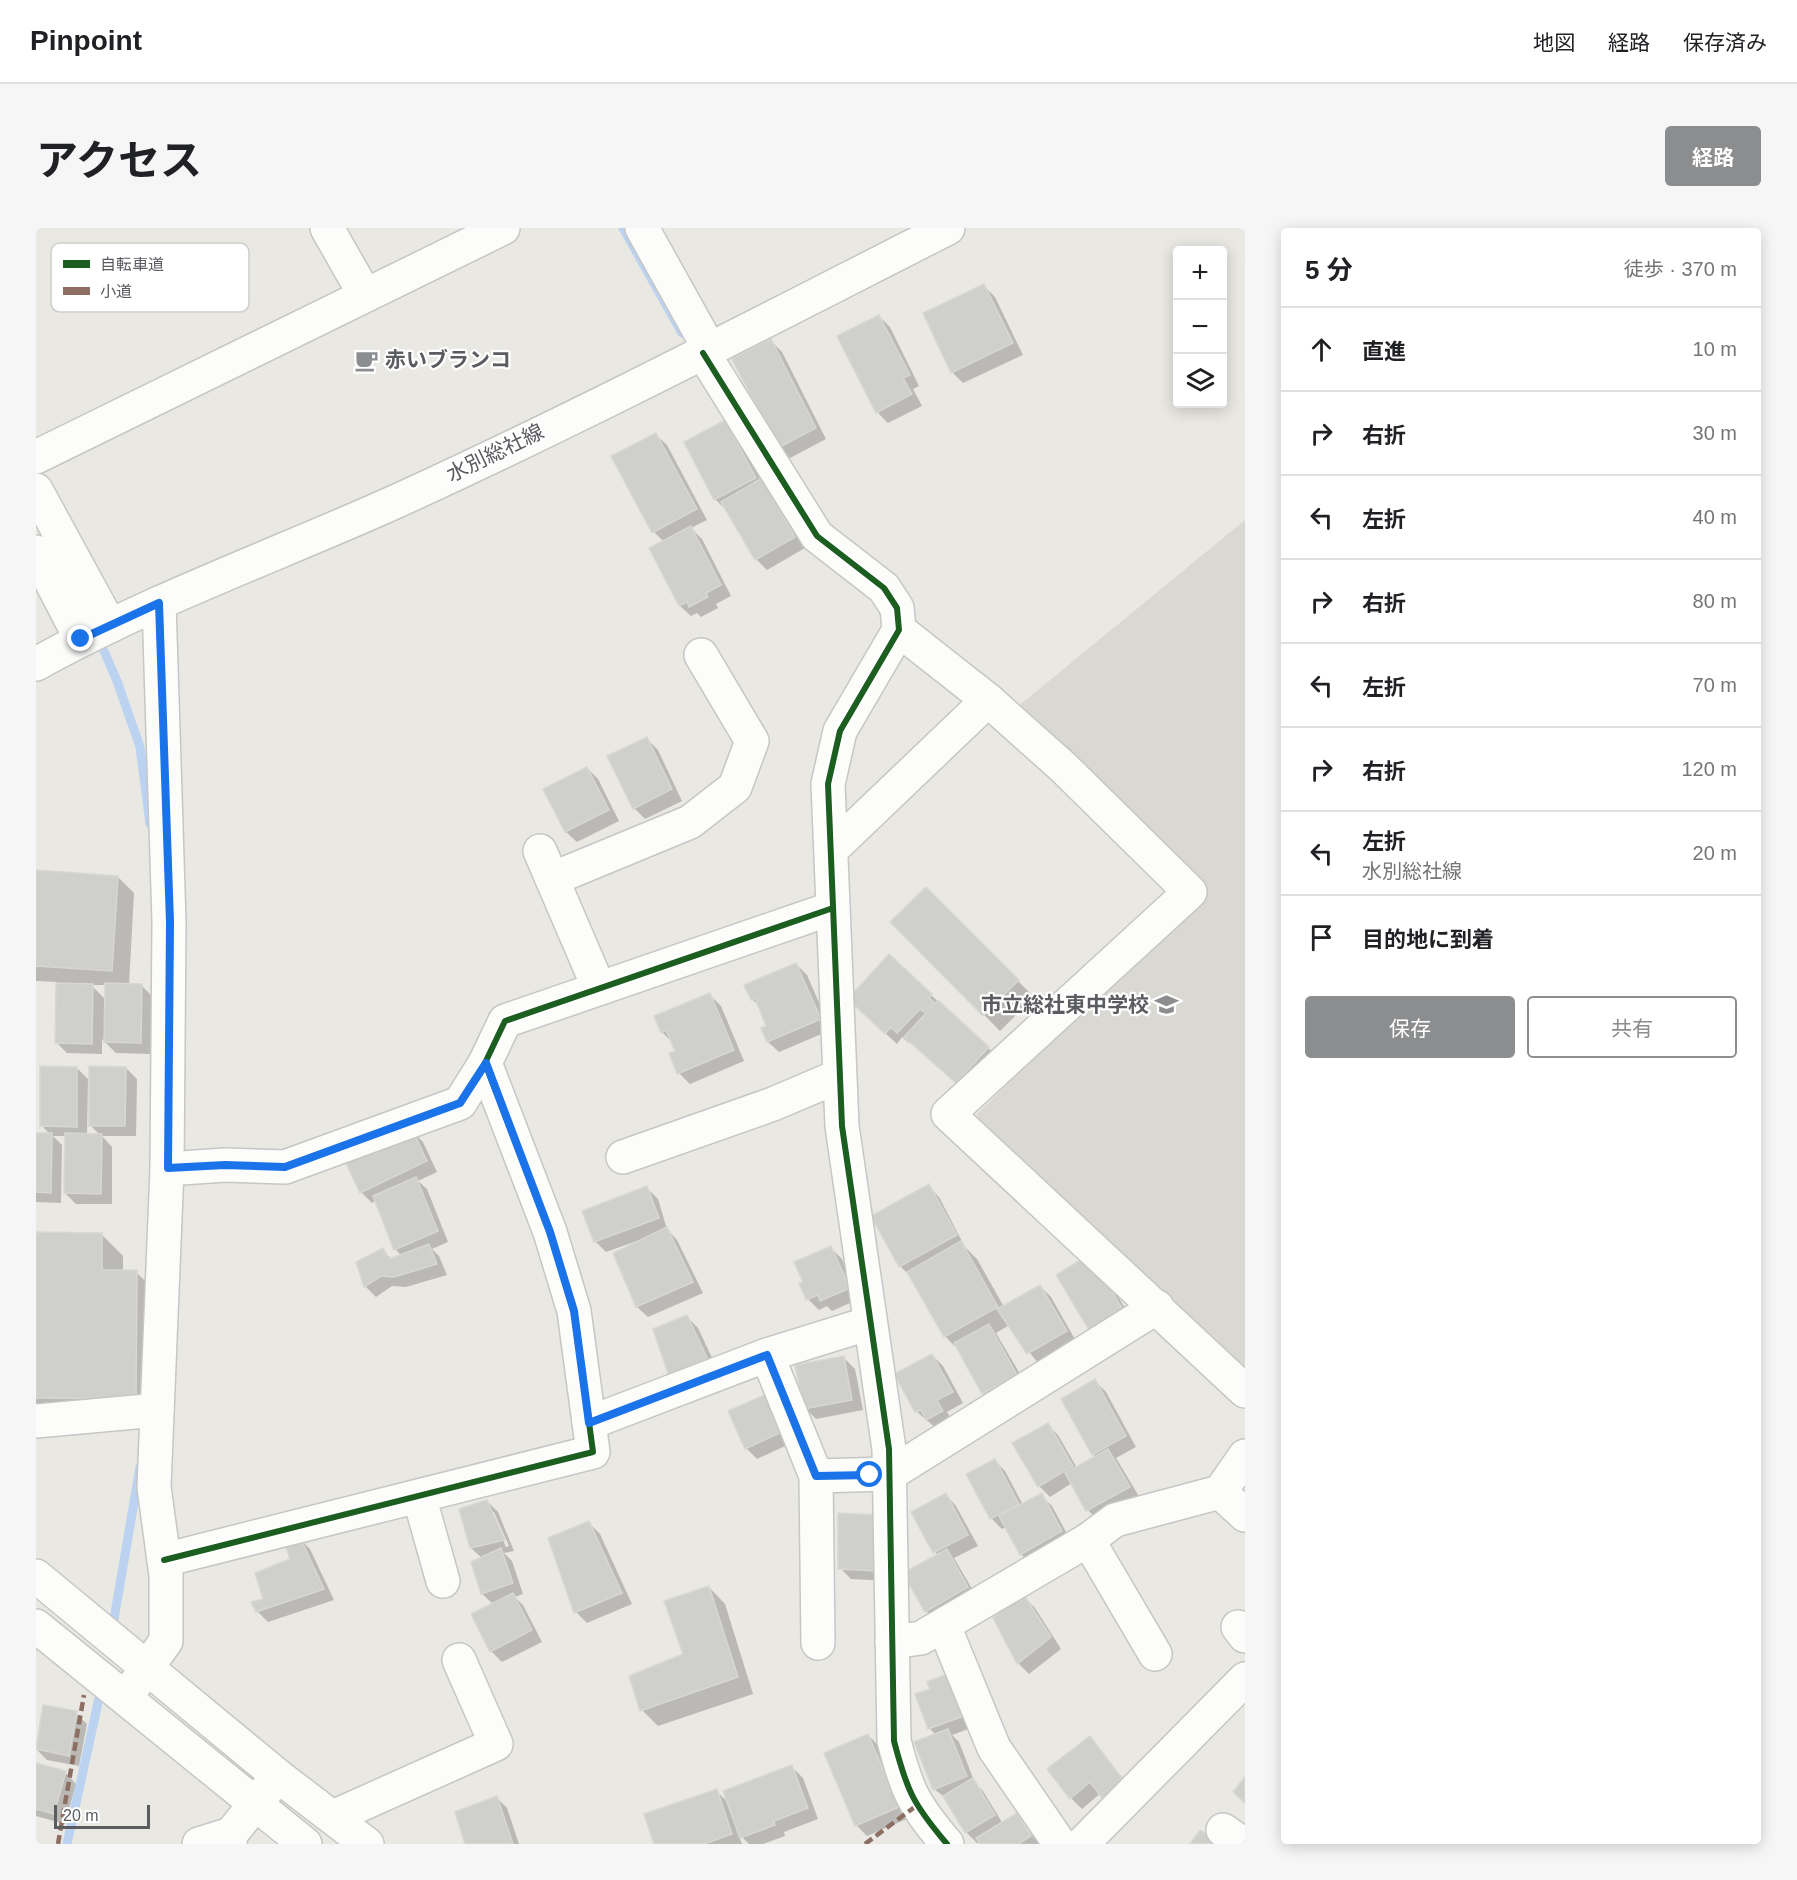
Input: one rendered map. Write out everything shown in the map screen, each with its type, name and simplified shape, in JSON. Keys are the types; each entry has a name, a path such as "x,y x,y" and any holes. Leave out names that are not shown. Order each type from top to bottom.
{"street":[{"path":"327,228 364,295"},
{"path":"36,458 503,228"},
{"path":"642,228 707,351 817,536 884,588 897,608 899,630 840,730 828,784 831,850 826,910 830,1080 842,1126 863,1324 890,1449 881,1474 892,1642 894,1741 906,1785 919,1812 946,1844"},
{"name":"水別総社線","path":"36,664 81,639 159,603 397,501 707,351 948,228"},
{"path":"36,490 110,626"},
{"path":"36,552 81,639"},
{"path":"111,1686 146,1667 166,1641 164,1560 154,1487 148,1411 168,1168 170,922 159,603"},
{"path":"899,630 988,700 1063,767 1190,892 948,1113 1245,1391"},
{"path":"598,986 546,865 690,822 735,787 752,741 701,655"},
{"path":"831,850 988,700"},
{"path":"168,1168 225,1165 285,1167 460,1103 486,1063 505,1021 598,986 826,910"},
{"path":"164,1560 593,1452 574,1311 550,1232 486,1063"},
{"path":"623,1157 830,1080"},
{"path":"816,1476 881,1474 1156,1307"},
{"path":"589,1423 767,1355 863,1324"},
{"path":"767,1355 816,1476 818,1643"},
{"path":"36,1421 148,1411"},
{"path":"892,1642 921,1638 944,1626 1088,1540 1115,1520 1220,1492 1245,1456"},
{"path":"1220,1492 1245,1515"},
{"path":"419,1496 444,1581"},
{"path":"1088,1540 1155,1654"},
{"path":"36,1576 278,1776 367,1844"},
{"path":"36,1626 305,1844"},
{"path":"944,1626 994,1748 1060,1844"},
{"path":"333,1817 496,1744 459,1660"},
{"path":"1082,1844 1245,1679"},
{"path":"200,1844 231,1839 278,1776"}],"shaded area":[{"name":"市立総社東中学校","path":"1245,520 1245,1373 1172,1300 979,1124 977,1114 1200,896 1016,708"}],"building":[{"path":"984,284 1013,343 951,373 923,313"},
{"path":"879,315 910,375 903,378 912,394 876,413 837,336"},
{"path":"771,339 816,428 778,448 732,359"},
{"path":"725,420 756,478 714,500 684,442"},
{"path":"656,433 697,509 652,533 611,456"},
{"path":"762,478 795,537 755,560 721,502"},
{"path":"691,526 721,585 706,593 708,597 689,607 687,602 679,606 649,548"},
{"path":"647,737 672,789 633,809 607,756"},
{"path":"587,767 609,810 565,832 543,789"},
{"path":"36,870 118,876 112,971 36,966"},
{"path":"926,887 1019,980 983,1016 890,922"},
{"path":"889,954 932,994 929,998 934,1002 924,1012 920,1009 897,1033 891,1027 885,1034 848,999"},
{"path":"796,963 821,1019 767,1042 761,1028 766,1026 755,998 751,1000 744,985"},
{"path":"56,983 93,984 92,1044 55,1043"},
{"path":"105,983 142,984 141,1043 104,1042"},
{"path":"710,993 734,1050 677,1074 669,1053 675,1051 666,1030 661,1033 654,1016"},
{"path":"938,1000 989,1047 956,1083 904,1037"},
{"path":"40,1066 77,1067 77,1127 40,1126"},
{"path":"89,1066 126,1067 125,1126 89,1126"},
{"path":"412,1129 427,1161 360,1193 345,1161"},
{"path":"36,1133 52,1133 51,1193 36,1192"},
{"path":"65,1133 102,1134 101,1194 64,1193"},
{"path":"416,1177 438,1231 394,1250 373,1196"},
{"path":"929,1184 957,1235 899,1267 871,1216"},
{"path":"647,1186 659,1218 594,1242 582,1211"},
{"path":"667,1227 693,1282 636,1307 613,1253"},
{"path":"36,1232 102,1233 102,1270 137,1270 136,1399 36,1398"},
{"path":"961,1241 998,1307 944,1337 907,1272"},
{"path":"429,1244 437,1264 394,1277 381,1276 364,1287 356,1262 383,1248 389,1259"},
{"path":"831,1246 850,1288 820,1301 818,1295 806,1300 799,1283 803,1282 794,1262"},
{"path":"1090,1254 1123,1310 1089,1330 1056,1275"},
{"path":"1040,1285 1067,1331 1027,1354 997,1309"},
{"path":"687,1315 711,1366 672,1385 653,1329"},
{"path":"989,1324 1017,1375 982,1394 954,1343"},
{"path":"932,1354 953,1392 937,1400 943,1411 926,1420 921,1410 915,1412 894,1374"},
{"path":"844,1356 852,1400 804,1409 795,1365"},
{"path":"1095,1379 1126,1436 1092,1455 1061,1399"},
{"path":"769,1393 786,1430 745,1449 728,1411"},
{"path":"1048,1423 1073,1466 1038,1487 1012,1443"},
{"path":"1108,1449 1130,1487 1086,1511 1065,1473"},
{"path":"995,1459 1019,1504 990,1519 966,1474"},
{"path":"946,1493 968,1535 933,1553 911,1512"},
{"path":"1042,1493 1062,1531 1020,1555 999,1516"},
{"path":"487,1500 505,1540 470,1548 459,1509"},
{"path":"838,1513 877,1515 877,1571 838,1569"},
{"path":"589,1521 622,1593 574,1613 548,1538"},
{"path":"300,1537 324,1589 256,1612 251,1602 263,1599 255,1573 290,1559 284,1541"},
{"path":"501,1548 513,1583 481,1594 471,1562"},
{"path":"947,1549 968,1587 925,1612 903,1573"},
{"path":"709,1586 738,1677 640,1711 629,1676 683,1654 664,1601"},
{"path":"513,1593 532,1630 490,1652 471,1614"},
{"path":"1024,1595 1051,1637 1017,1664 993,1618"},
{"path":"947,1674 964,1716 928,1729 915,1694 930,1689 927,1682"},
{"path":"43,1705 77,1711 69,1756 36,1749"},
{"path":"948,1729 967,1776 933,1790 914,1742"},
{"path":"868,1734 899,1807 855,1826 824,1753"},
{"path":"1090,1736 1124,1781 1102,1798 1090,1782 1070,1799 1047,1769"},
{"path":"36,1763 66,1771 54,1814 36,1809"},
{"path":"792,1765 808,1808 774,1821 775,1825 740,1838 723,1791"},
{"path":"1245,1777 1245,1803 1233,1792"},
{"path":"973,1778 995,1815 965,1833 943,1796"},
{"path":"717,1789 732,1834 704,1844 654,1844 644,1814"},
{"path":"497,1796 513,1844 465,1844 455,1812"},
{"path":"1017,1813 1031,1836 1018,1844 980,1844 976,1838"},
{"path":"1200,1830 1221,1844 1190,1844"}],"waterway":[{"path":"623,228 682,333"},
{"path":"104,651 140,747 150,824"},
{"path":"112,1631 140,1467"},
{"path":"67,1844 101,1689"}],"marked path":[{"path":"58,1844 84,1695"},
{"path":"865,1844 916,1806"}],"cycle path":[{"path":"703,353 817,536 884,588 897,608 899,630 840,731 828,784 842,1126 889,1449 894,1741 903,1773 913,1796 926,1818 947,1844"},
{"path":"164,1560 593,1452 574,1311 550,1232 485,1063 505,1021 833,908"}],"place":[{"name":"赤いブランコ","path":"367,360"},
{"name":"市立総社東中学校","path":"1167,1005"}],"route":[{"path":"81,639 159,603 170,922 168,1168 225,1165 285,1167 460,1103 486,1063 550,1232 574,1311 589,1423 767,1355 816,1476 870,1475"}]}
